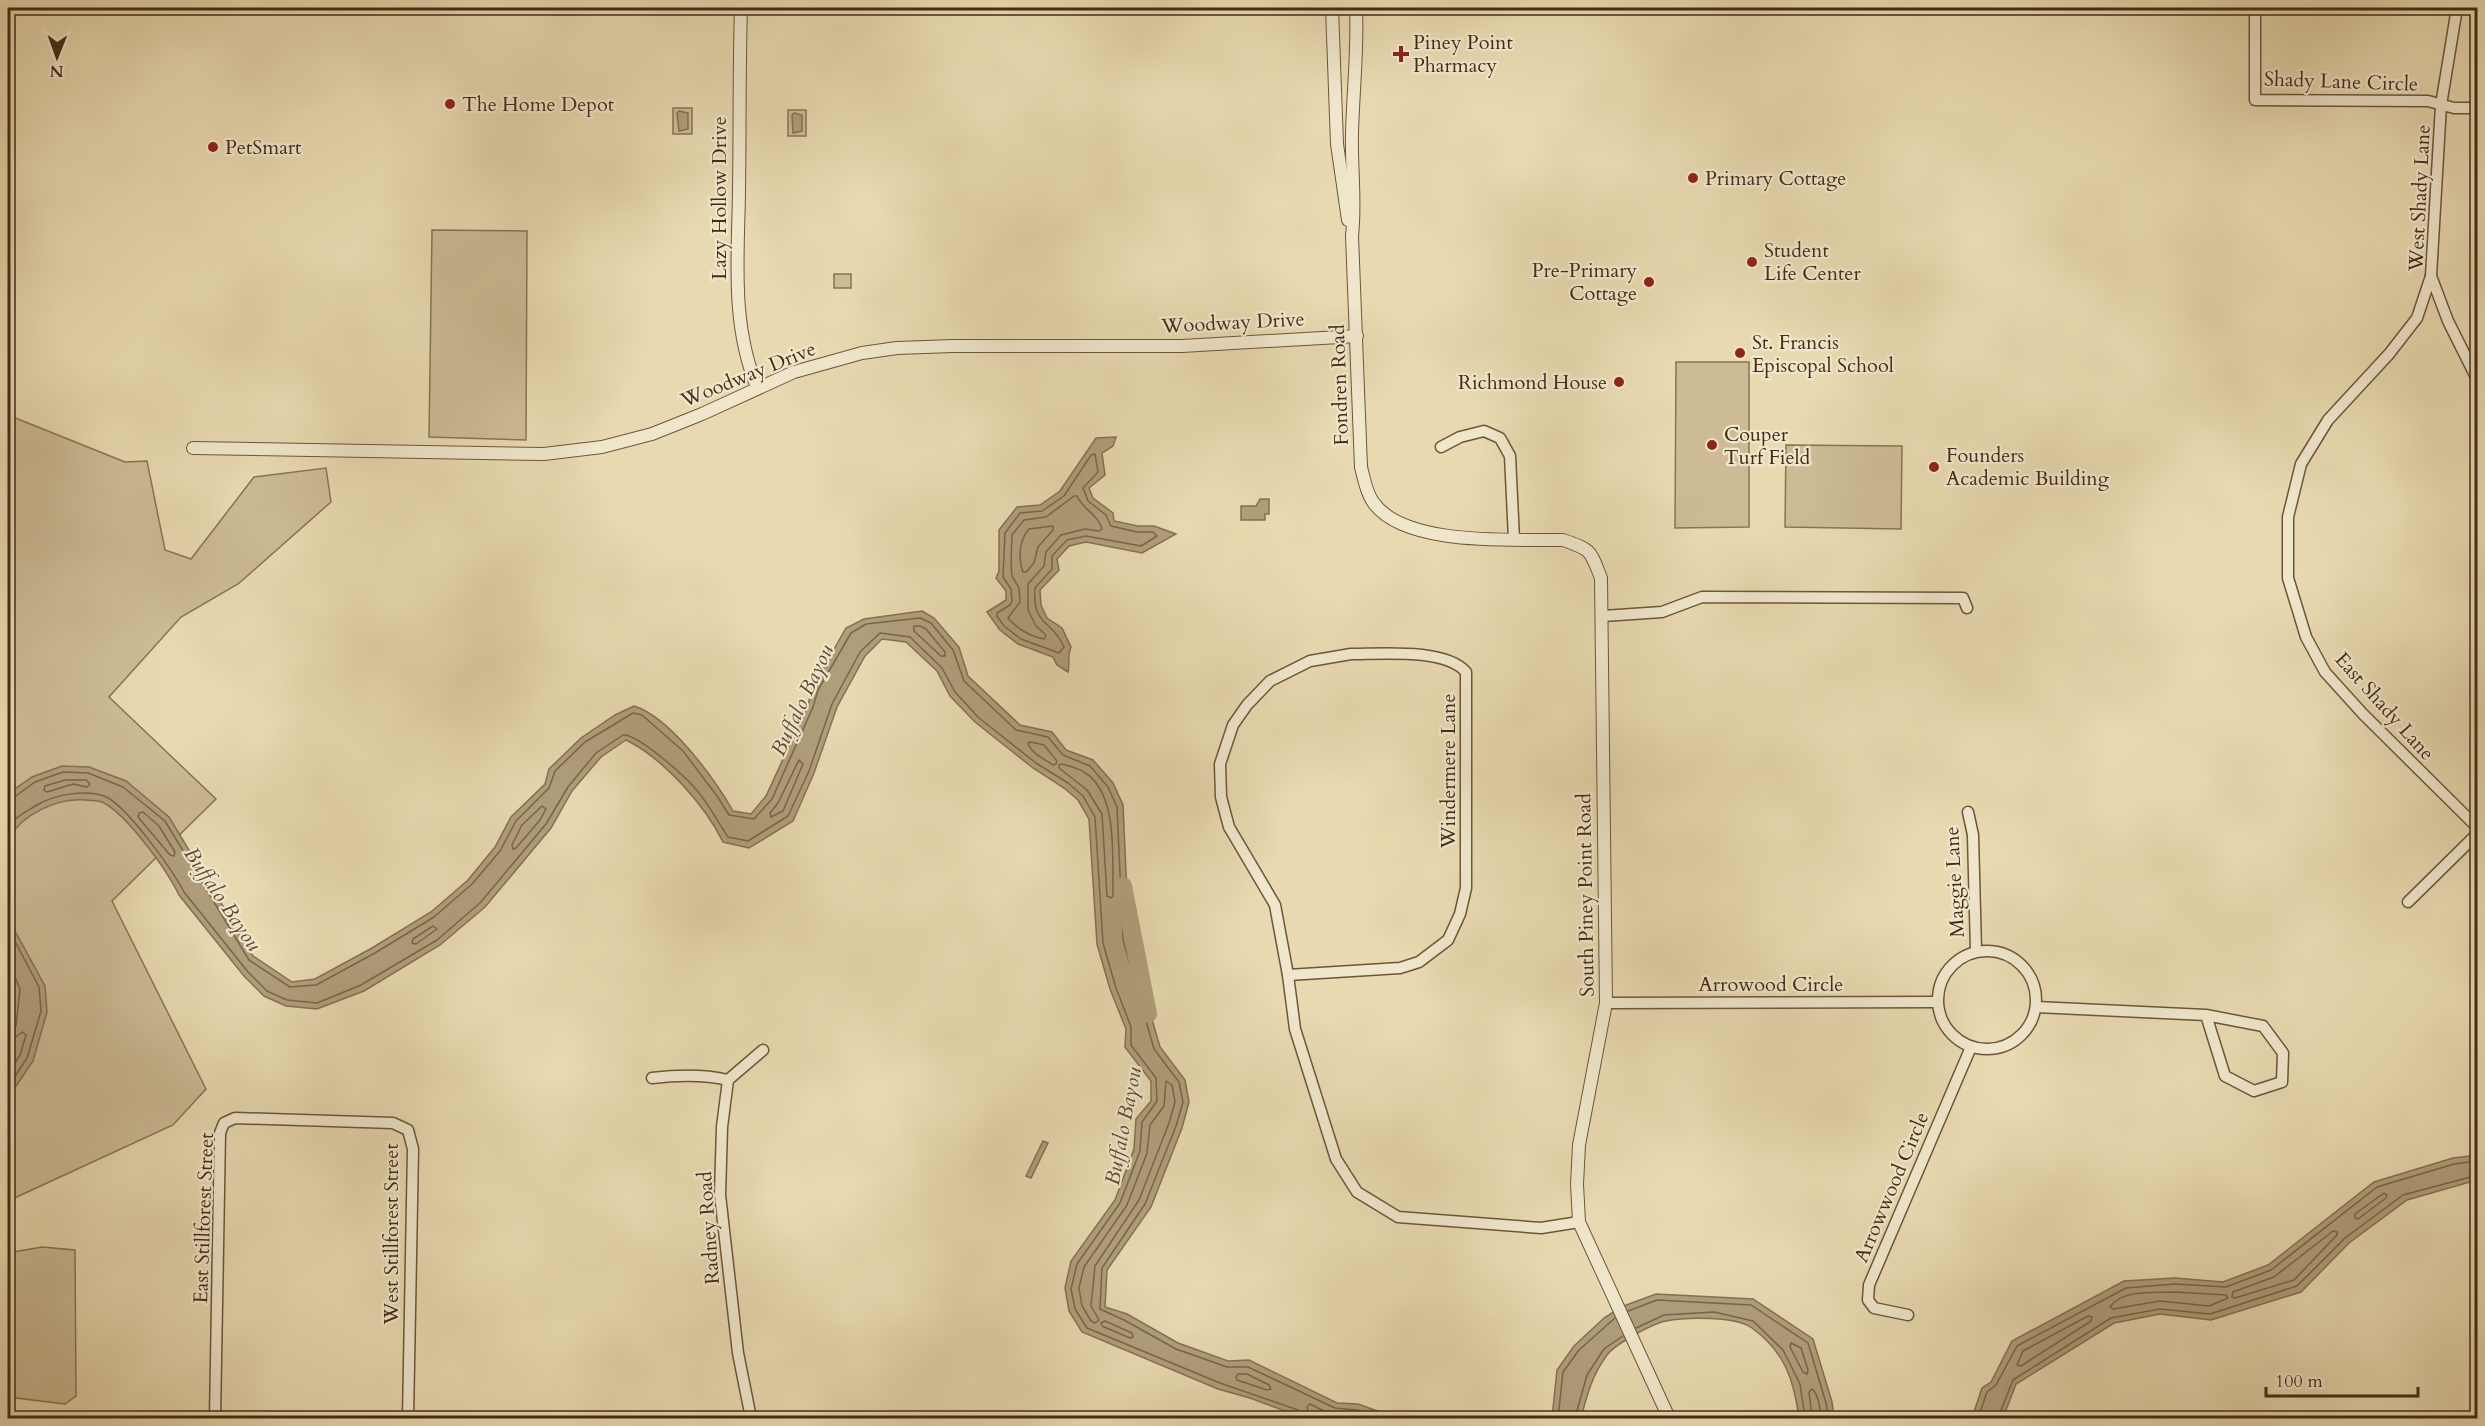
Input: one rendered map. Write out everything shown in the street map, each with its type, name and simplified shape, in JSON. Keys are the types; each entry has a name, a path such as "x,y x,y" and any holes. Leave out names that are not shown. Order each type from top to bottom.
{"street":[{"name":"Lazy Hollow Drive","path":"741,8 737,278 743,346 757,387"},
{"name":"Fondren Road","path":"1332,8 1337,144 1347,218 1352,236"},
{"name":"Fondren Road","path":"1356,8 1352,236 1361,467 1366,488 1373,503 1396,520"},
{"name":"Shady Lane Circle","path":"2255,8 2255,99 2428,101 2442,105"},
{"name":"West Shady Lane","path":"2457,8 2442,105 2431,276 2448,321 2478,381"},
{"path":"2442,105 2454,108 2478,108"},
{"name":"East Shady Lane","path":"2431,276 2417,318 2389,354 2328,420 2301,464 2288,517 2288,578 2306,637 2325,672 2363,714 2478,828"},
{"name":"Woodway Drive","path":"193,448 544,454 602,447 652,434 794,372 862,353 897,348 1182,346 1357,336"},
{"path":"1441,447 1460,437 1484,431 1500,438 1510,456 1514,539"},
{"name":"South Piney Point Road","path":"1396,520 1425,533 1563,540 1585,547 1591,554 1601,578 1606,1003 1579,1145 1577,1184 1579,1222 1669,1419"},
{"path":"1603,616 1662,612 1702,597 1962,598 1967,608"},
{"name":"Windermere Lane","path":"1288,975 1400,968 1419,962 1448,940 1460,914 1466,888 1467,679 1466,672 1456,663 1415,655 1352,654 1310,661 1270,681 1247,705 1233,725 1220,764 1221,797 1228,827 1275,905 1295,1029 1336,1159 1358,1192 1398,1217 1541,1228 1579,1222"},
{"name":"Maggie Lane","path":"1968,812 1973,835 1976,951"},
{"path":"2408,902 2478,833"},
{"path":"1989,950 2014,959 2029,973 2035,988 2036,1007 2030,1025 2014,1042 1989,1050 1971,1047 1950,1034 1940,1017 1937,1002 1940,983 1950,966 1961,957 1976,951 1989,950"},
{"name":"Arrowood Circle","path":"1606,1003 1937,1002"},
{"path":"2036,1007 2206,1016 2263,1026 2283,1053 2282,1082 2254,1091 2225,1076 2206,1016"},
{"name":"Arrowwood Circle","path":"1908,1315 1874,1308 1868,1300 1869,1285 1971,1047"},
{"path":"652,1078 682,1075 728,1080 763,1050"},
{"name":"Radney Road","path":"728,1080 722,1127 720,1196 737,1346 751,1419"},
{"name":"East Stillforest Street","path":"215,1419 220,1133 224,1124 235,1118 328,1121"},
{"name":"West Stillforest Street","path":"328,1121 393,1123 408,1130 413,1149 408,1419"}],"shaded area":[{"path":"673,108 692,108 692,134 673,134"},
{"path":"788,110 806,110 806,136 788,136"},
{"path":"432,230 527,231 526,440 429,437"},
{"path":"834,274 851,274 851,288 834,288"},
{"name":"Couper Turf Field","path":"1676,362 1749,362 1749,527 1675,528"},
{"path":"8,415 125,462 147,461 165,550 191,559 254,477 326,468 331,502 238,584 181,617 109,697 216,799 112,901 206,1089 173,1125 8,1201"},
{"path":"1786,445 1902,446 1901,529 1785,527"},
{"path":"42,1247 75,1250 76,1396 65,1404 8,1397 8,1253"}],"water":[{"path":"679,111 688,113 688,129 679,131 677,113"},
{"path":"794,113 802,115 802,131 793,133 792,115"},
{"path":"1116,437 1113,446 1102,453 1105,475 1089,488 1093,498 1113,513 1114,521 1138,526 1154,526 1176,534 1142,553 1086,542 1069,546 1057,559 1059,570 1040,590 1041,605 1047,618 1062,628 1071,647 1068,672 1057,665 1053,657 1018,644 1000,630 987,612 1006,600 1006,591 996,578 999,571 999,530 1017,507 1040,505 1060,491 1096,438"},
{"path":"1260,499 1269,499 1269,514 1265,514 1265,520 1241,520 1241,506 1256,506"},
{"path":"922,611 934,618 959,647 968,676 1020,725 1052,732 1066,750 1093,760 1113,783 1123,805 1129,939 1160,1047 1185,1080 1189,1102 1182,1128 1151,1207 1107,1270 1105,1307 1127,1314 1178,1343 1228,1361 1249,1360 1337,1403 1358,1404 1397,1418 1303,1418 1250,1398 1218,1389 1082,1332 1069,1311 1065,1288 1071,1261 1115,1200 1134,1149 1136,1119 1151,1101 1151,1081 1125,1047 1126,1029 1110,989 1097,944 1089,819 1078,800 1064,788 1033,768 975,722 950,696 937,671 906,642 882,639 865,656 837,707 814,773 793,821 749,848 723,842 705,813 682,784 654,758 626,740 601,757 572,791 551,828 485,907 440,945 364,991 317,1009 286,1006 264,996 244,976 179,895 166,872 135,831 104,803 75,800 41,809 22,822 8,839 8,794 32,777 62,766 89,767 126,781 169,817 253,956 292,982 315,979 431,912 468,880 495,847 511,817 545,784 549,769 581,738 615,715 634,706 648,712 676,735 715,782 733,811 751,814 766,796 808,705 812,688 846,628 864,619"},
{"path":"8,910 15,931 45,986 47,1012 33,1061 8,1098 8,1040 14,989 8,976"},
{"path":"1043,1141 1048,1143 1031,1178 1026,1176"},
{"path":"2477,1155 2477,1180 2407,1200 2349,1243 2301,1292 2211,1320 2160,1314 2114,1323 2016,1384 2003,1418 1972,1418 1982,1388 1991,1382 2012,1341 2124,1281 2175,1278 2223,1282 2268,1265 2374,1182 2453,1158"},
{"path":"1656,1294 1753,1299 1813,1339 1832,1402 1834,1418 1799,1418 1791,1379 1786,1368 1773,1347 1752,1328 1735,1321 1698,1318 1660,1323 1625,1340 1607,1355 1597,1370 1581,1418 1552,1418 1557,1370 1574,1346 1604,1318 1621,1307"}],"waterway":[{"name":"Buffalo Bayou","path":"1123,886 1148,1014"}],"place":[{"name":"Piney Point Pharmacy","path":"1401,54"},
{"name":"The Home Depot","path":"450,104"},
{"name":"PetSmart","path":"213,147"},
{"name":"Primary Cottage","path":"1693,178"},
{"name":"Student Life Center","path":"1752,262"},
{"name":"Pre-Primary Cottage","path":"1649,282"},
{"name":"St. Francis Episcopal School","path":"1740,353"},
{"name":"Richmond House","path":"1619,382"},
{"name":"Couper Turf Field","path":"1712,445"},
{"name":"Founders Academic Building","path":"1934,467"}]}
